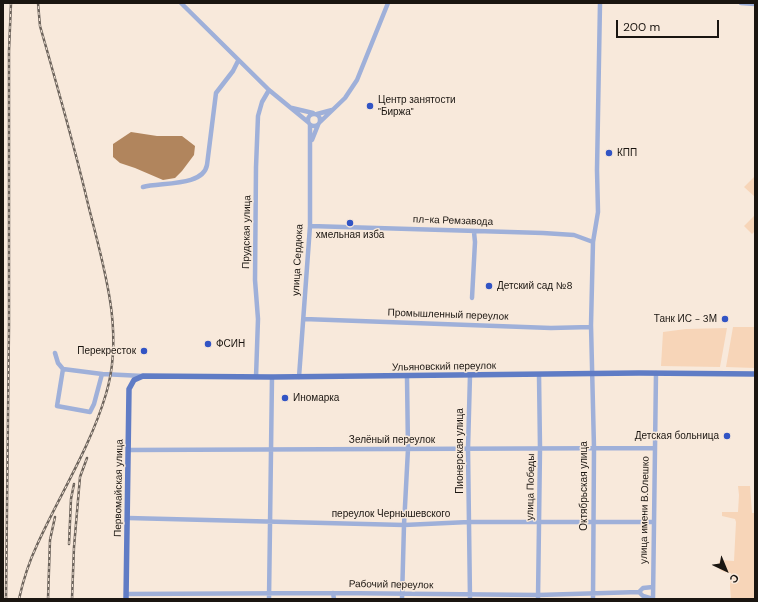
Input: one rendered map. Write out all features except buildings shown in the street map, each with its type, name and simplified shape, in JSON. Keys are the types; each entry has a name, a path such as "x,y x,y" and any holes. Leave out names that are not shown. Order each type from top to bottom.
{"main road":[{"name":"Ульяновский переулок","path":"134,380 143,376 407,377 656,373 755,374"},
{"name":"Первомайская улица","path":"126,597 129,388 134,380"}],"street":[{"path":"181,3 238,61 309,124 314,126 319,124 345,98 358,80 388,3"},
{"name":"Октябрьская улица","path":"593,599 594,448 591,327 593,242 598,212 600,3"},
{"path":"741,3 755,4"},
{"path":"143,187 150,185 171,184 192,179 204,174 207,164 216,93 233,71 238,61"},
{"name":"Прудская улица","path":"256,377 258,318 255,280 258,124 259,107 270,90"},
{"path":"290,107 315,114 321,118 311,143"},
{"path":"309,124 309,117 333,110"},
{"name":"улица Сердюка","path":"299,377 310,226 311,143 309,124"},
{"name":"пл-ка Ремзавода","path":"310,226 574,235 593,242"},
{"path":"472,298 475,242 474,232"},
{"name":"Промышленный переулок","path":"304,318 551,328 591,327"},
{"path":"55,353 58,363 63,370 57,406 90,412 94,404 102,374"},
{"path":"63,370 143,376"},
{"name":"улица имени В.Олешко","path":"653,599 656,373"},
{"name":"Пионерская улица","path":"470,375 468,449 470,597"},
{"name":"улица Победы","path":"538,597 540,522 539,375"},
{"path":"269,599 272,377"},
{"path":"402,596 408,449 407,377"},
{"name":"Зелёный переулок","path":"128,450 655,448"},
{"name":"переулок Чернышевского","path":"128,518 404,525 469,522 654,522"},
{"path":"639,592 643,588 653,587"},
{"name":"Рабочий переулок","path":"126,597 199,597 269,593 538,597 593,593 639,592 643,596 653,599"},
{"path":"333,593 334,599"}],"shaded area":[{"path":"131,132 157,136 182,136 195,146 194,155 175,178 163,180 120,163 113,157 113,144"},
{"path":"755,176 755,197 744,187"},
{"path":"754,216 755,231 752,234 744,226"},
{"path":"733,327 755,327 755,368 726,367"},
{"path":"727,328 720,367 661,366 663,332 686,329"},
{"path":"738,486 750,486 752,513 755,513 755,599 731,599 731,573 720,570 718,565 720,560 734,561 736,522 735,519 722,516 722,512 738,512"}],"railway":[{"path":"6,599 9,325 9,51 11,3"},
{"path":"19,599 26,572 34,551 92,433 106,394 111,370 113,346 113,322 110,298 100,251 71,137 40,26 38,3"},
{"path":"72,599 74,547 80,477 87,458"},
{"path":"69,544 71,499 74,484"},
{"path":"48,599 50,540 55,517"}],"place":[{"name":"Центр занятости \"Биржа\"","path":"370,106"},
{"name":"КПП","path":"609,153"},
{"name":"хмельная изба","path":"350,223"},
{"name":"Детский сад №8","path":"489,286"},
{"name":"Танк ИС - 3М","path":"725,319"},
{"name":"ФСИН","path":"208,344"},
{"name":"Перекресток","path":"144,351"},
{"name":"Иномарка","path":"285,398"},
{"name":"Детская больница","path":"727,436"}]}
